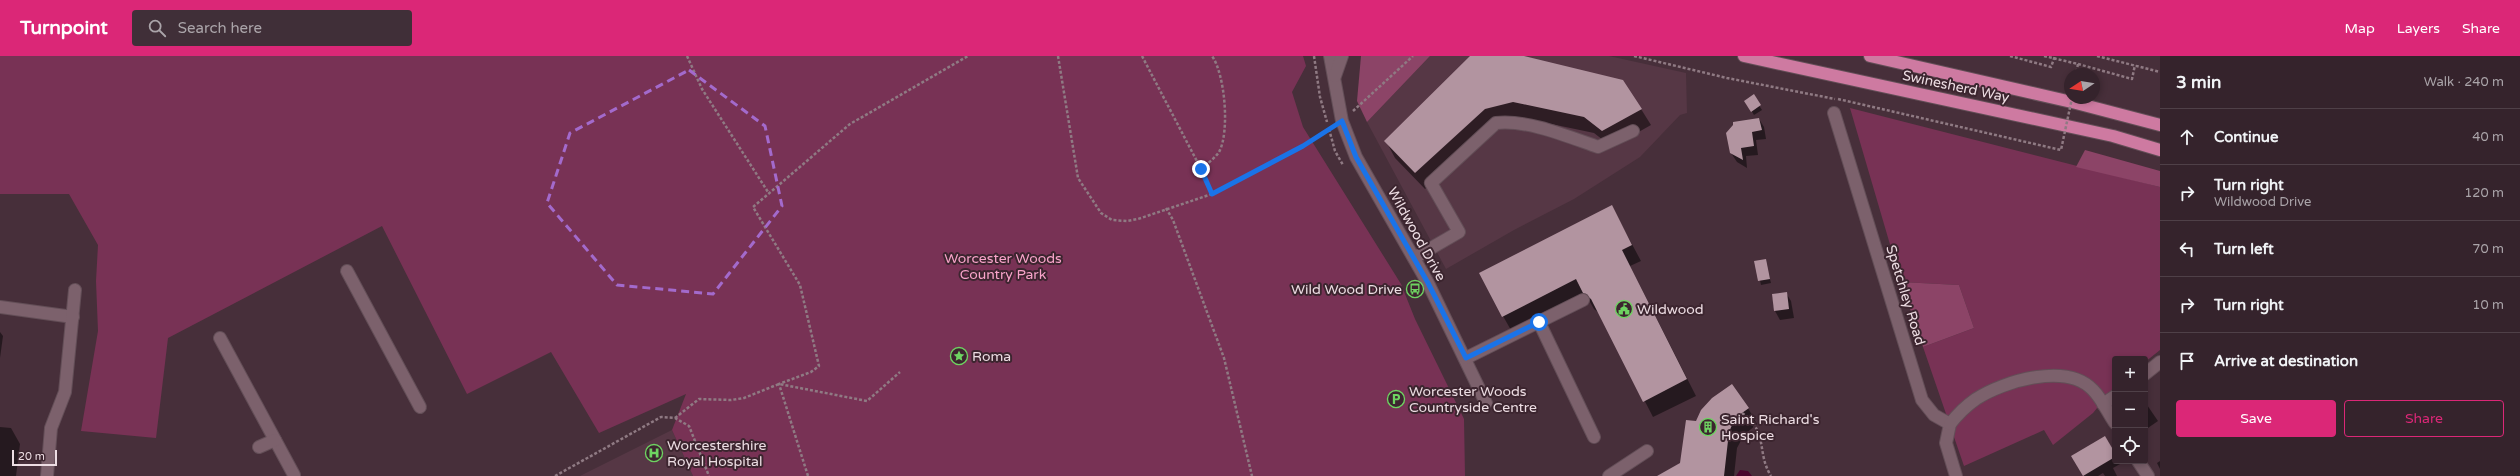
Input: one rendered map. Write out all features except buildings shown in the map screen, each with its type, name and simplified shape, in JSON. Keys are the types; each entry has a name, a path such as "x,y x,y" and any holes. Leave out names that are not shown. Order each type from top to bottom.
{"highway":[{"name":"Swinesherd Way","path":"1744,56 2113,136 2160,150"},
{"name":"Swinesherd Way","path":"1870,56 2076,102 2160,125"},
{"path":"1892,56 1907,64"}],"street":[{"name":"Wildwood Drive","path":"1330,56 1342,121 1356,157 1414,258 1466,358 1486,403"},
{"path":"1334,76 1342,56"},
{"name":"Spetchley Road","path":"1834,113 1922,400 1934,415 1950,424"},
{"path":"1414,258 1459,232 1431,183 1496,123 1508,121 1521,124 1564,135 1598,147 1633,131"},
{"path":"347,271 420,407"},
{"path":"48,476 51,428 65,392 75,290"},
{"path":"1466,358 1583,300"},
{"path":"0,307 73,317"},
{"path":"1539,322 1594,437"},
{"path":"220,338 294,475"},
{"path":"2148,372 2160,362"},
{"path":"1956,476 1946,443 1950,424 1959,413 1976,399 2009,384 2042,375 2073,377 2093,389 2112,418"},
{"path":"2103,404 2112,398"},
{"path":"259,447 275,440"},
{"path":"1610,476 1646,451"},
{"path":"2140,464 2148,476"}],"path":[{"path":"687,56 702,89 768,192"},
{"path":"675,418 698,399 731,400 744,398 811,372 819,366 800,285 753,207 768,192 850,124 968,56"},
{"path":"1058,56 1078,178 1101,214 1112,220 1127,221 1212,194 1303,146 1342,121 1413,56"},
{"path":"1142,56 1201,169 1212,194"},
{"path":"1201,169 1219,152 1225,128 1224,94 1215,60 1212,56"},
{"path":"1634,56 1727,78 1838,99 2061,150 2071,104"},
{"path":"2010,56 2051,67 2055,56"},
{"path":"2044,56 2132,79 2136,66"},
{"path":"2097,56 2112,58 2160,72"},
{"path":"2077,68 2078,64"},
{"path":"1166,208 1173,220 1224,358 1252,476"},
{"path":"779,384 866,401 900,372"},
{"path":"779,384 808,476"},
{"path":"1742,413 1752,419 1759,429 1764,462 1771,476"},
{"path":"555,476 661,417 675,418 689,426 709,476"}],"highlighted area":[{"path":"689,70 765,126 782,206 713,294 617,285 547,203 570,133"}],"shaded area":[{"path":"1361,56 1430,56 1367,122 1357,101"},
{"path":"1430,56 1609,56 1686,73 1687,113 1680,115 1640,157 1574,199 1514,230 1446,269 1367,122"},
{"path":"2085,150 2160,171 2160,187 2076,167"},
{"path":"1901,282 1959,285 1974,328 1923,347"},
{"name":"Worcestershire Royal Hospital","path":"672,430 693,476 580,476"},
{"path":"1740,470 1748,471 1752,476 1736,476"}],"green space":[{"name":"Worcester Woods Country Park","path":"0,56 1303,56 1306,66 1292,92 1303,127 1401,284 1415,319 1464,419 1465,476 693,476 672,430 686,394 599,433 551,352 467,394 382,226 168,338 156,438 81,431 98,331 96,281 98,245 69,194 0,194"},
{"path":"1850,108 2160,187 2160,350 2148,360 2148,356 2112,356 2112,390 2093,413 2053,445 2044,430 1964,466 1923,347 1974,328 1959,285 1901,282"}],"place":[{"name":"Wild Wood Drive","path":"1415,289"},
{"name":"Wildwood","path":"1624,309"},
{"name":"Roma","path":"959,356"},
{"name":"Worcester Woods Countryside Centre","path":"1396,399"},
{"name":"Saint Richard's Hospice","path":"1708,427"},
{"name":"Worcestershire Royal Hospital","path":"654,453"}],"route":[{"path":"1201,169 1212,194 1303,146 1342,121 1356,157 1428,283 1466,358 1539,322"}]}
